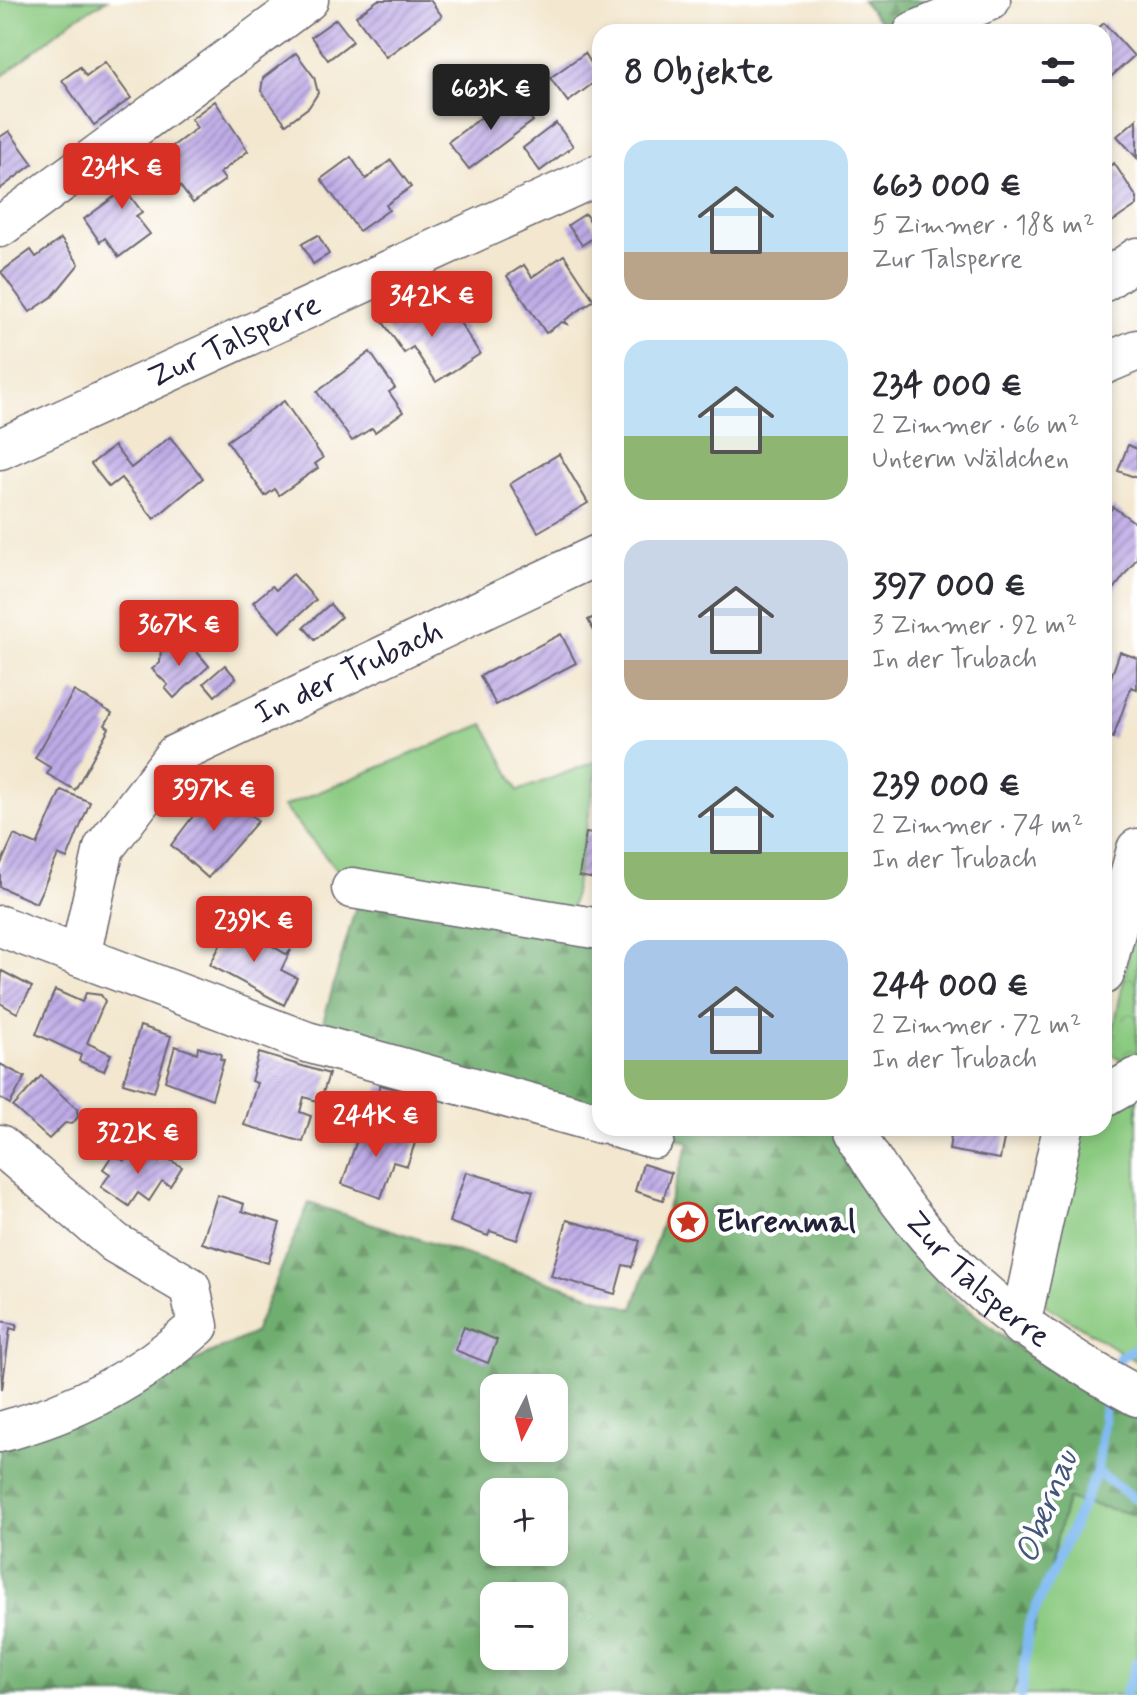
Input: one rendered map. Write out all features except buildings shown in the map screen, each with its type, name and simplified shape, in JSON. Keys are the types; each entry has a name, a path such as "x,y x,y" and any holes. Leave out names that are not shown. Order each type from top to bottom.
{"street":[{"path":"0,227 308,0"},
{"path":"933,24 990,0"},
{"name":"Zur Talsperre","path":"0,449 592,178"},
{"path":"1112,275 1137,258"},
{"path":"1112,361 1137,350"},
{"name":"In der Trubach","path":"80,956 104,848 175,755 592,558"},
{"path":"1112,944 1137,849"},
{"path":"352,888 592,928"},
{"path":"0,926 307,1042 592,1121"},
{"path":"1112,1092 1137,1078"},
{"name":"Zur Talsperre","path":"857,1136 883,1182 925,1234 975,1286 1020,1325 1086,1370 1134,1395"},
{"path":"1020,1325 1061,1136"},
{"path":"0,1145 115,1243 190,1287 198,1326 165,1355 108,1391 40,1422 0,1432"}],"green space":[{"path":"0,0 107,0 74,19 0,78"},
{"path":"862,0 949,0 894,24 882,24"},
{"path":"484,724 518,791 592,763 592,797 571,909 343,877 283,807"},
{"path":"357,902 592,938 592,1114 319,1036"},
{"path":"1137,918 1135,1064 1112,1055 1112,1035"},
{"path":"1137,1094 1137,1362 1044,1304 1080,1136 1112,1136 1112,1111"},
{"path":"670,1136 842,1136 877,1200 944,1290 1037,1363 1137,1417 1137,1515 1067,1499 1025,1663 1011,1695 0,1695 0,1446 101,1405 254,1333 309,1203 633,1309 689,1142"},
{"path":"1067,1498 1137,1515 1137,1695 1011,1695 1025,1663"}],"waterway":[{"name":"Obernau","path":"1113,1374 1120,1357 1137,1348"},
{"name":"Obernau","path":"1021,1695 1029,1624 1097,1472 1107,1389"},
{"path":"1097,1472 1137,1500"},
{"path":"1125,1695 1137,1662"}],"place":[{"name":"Ehrenmal","path":"688,1222"}]}
